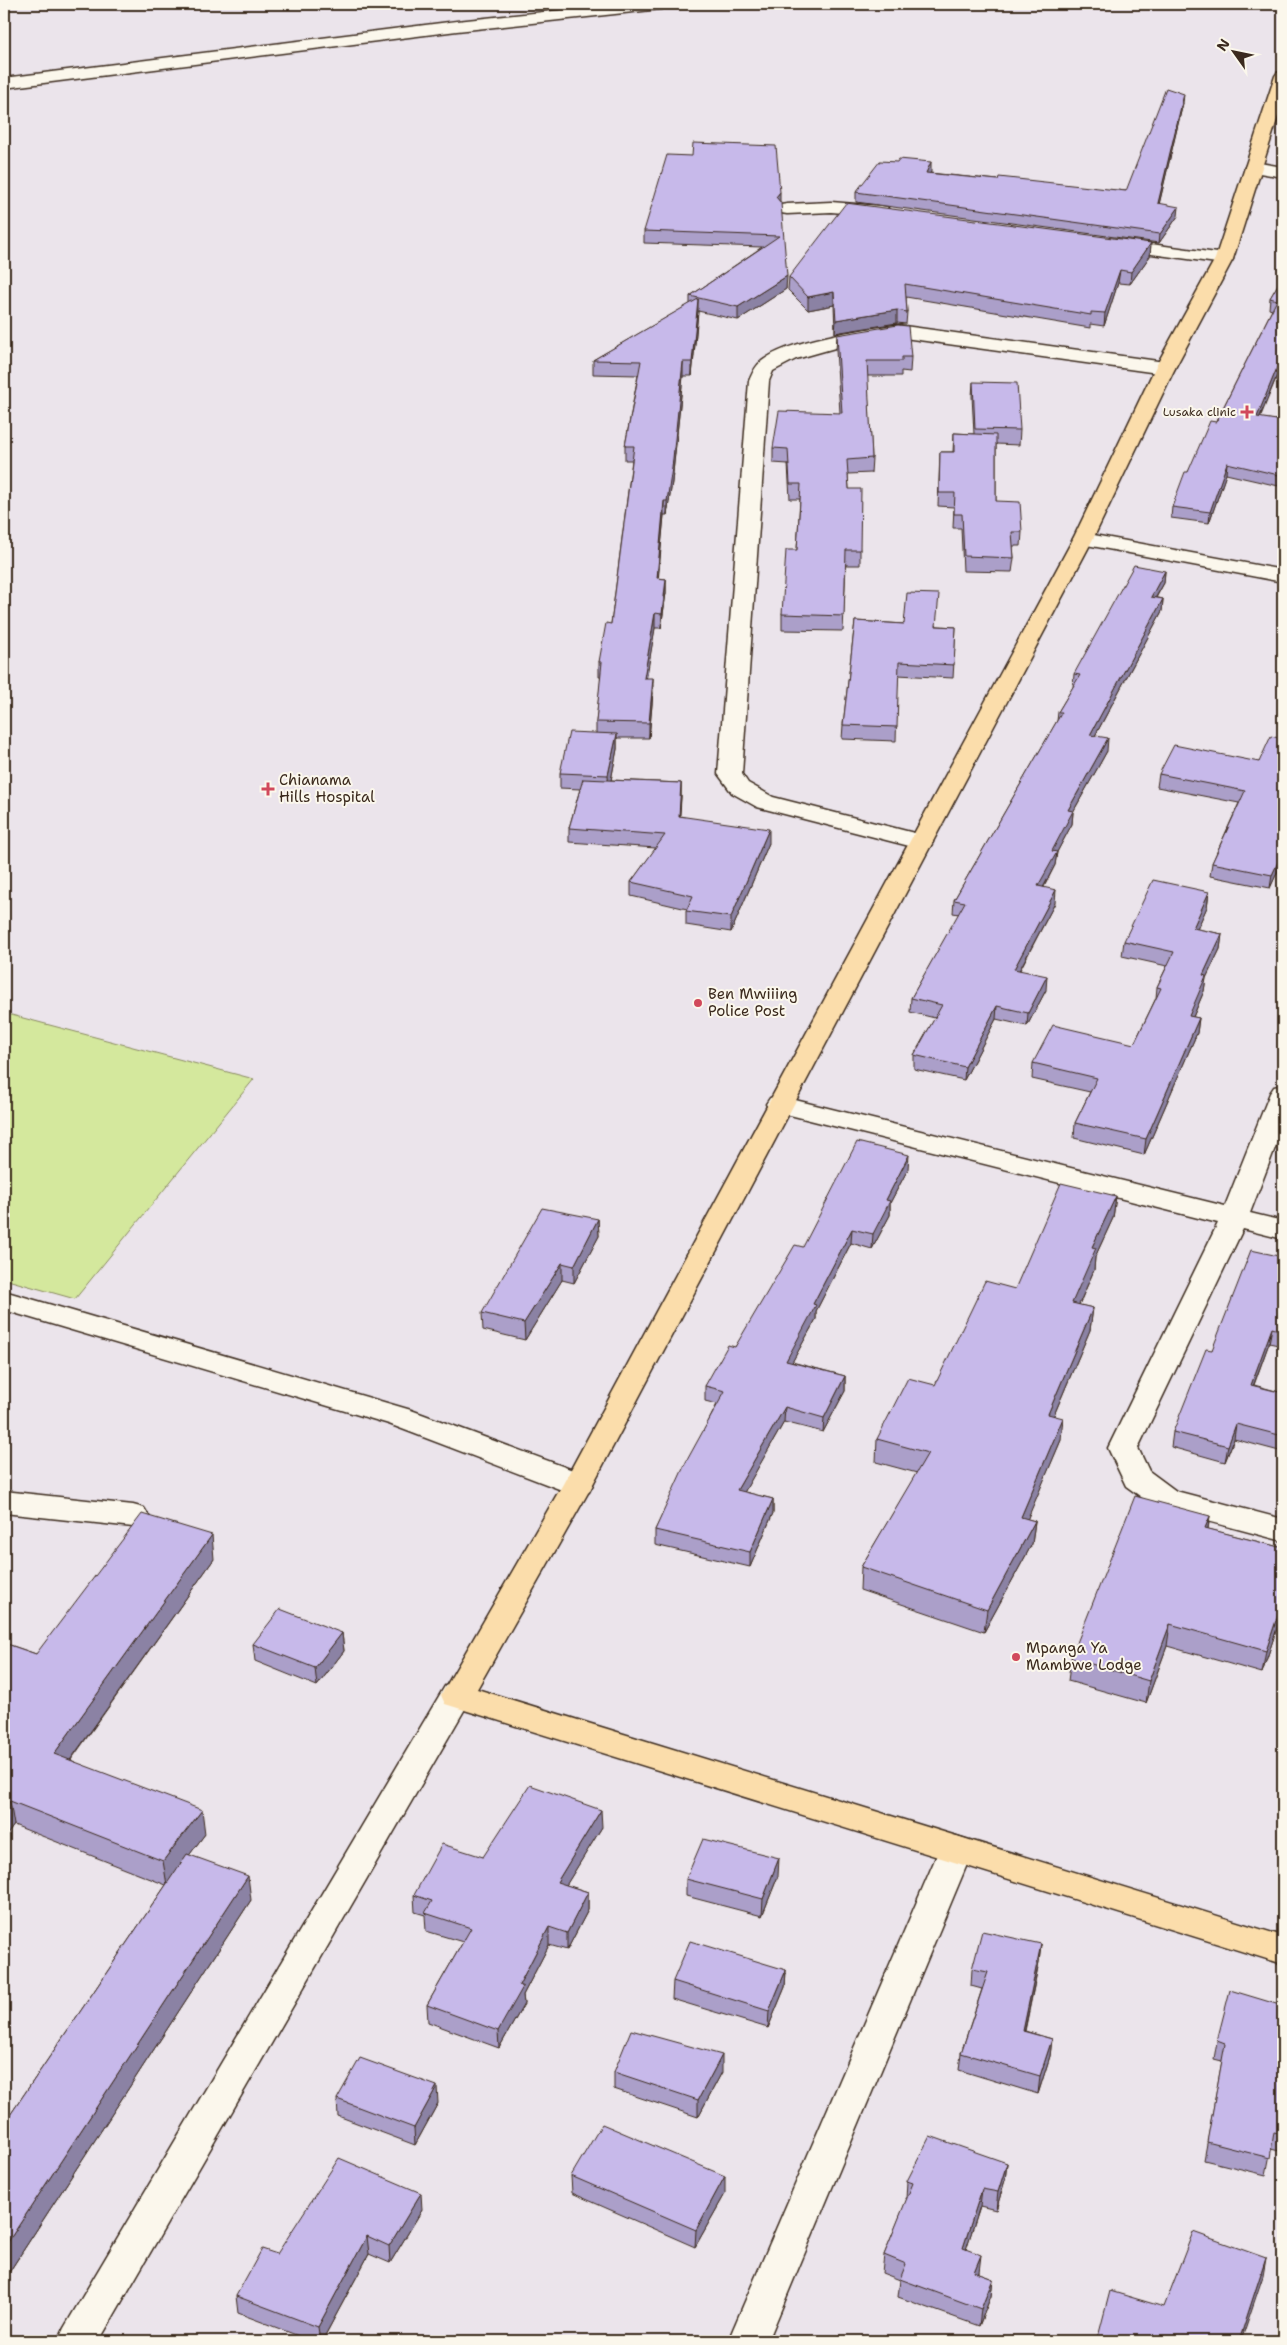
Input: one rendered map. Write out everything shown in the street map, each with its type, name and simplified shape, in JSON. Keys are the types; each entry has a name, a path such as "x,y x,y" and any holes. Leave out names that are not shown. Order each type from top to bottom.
{"main road":[{"path":"1283,76 1224,259 1165,368 1083,538 779,1104 578,1484 458,1695 1283,1950"}],"street":[{"path":"495,4 508,21"},
{"path":"4,83 661,4"},
{"path":"1254,167 1283,172"},
{"path":"787,209 831,207 900,214"},
{"path":"1097,241 1224,259"},
{"path":"921,842 765,802 740,788 730,774 759,381 767,366 784,356 867,334 897,331 1165,368"},
{"path":"1083,538 1283,576"},
{"path":"1283,1093 1234,1218 1123,1448 1136,1478 1166,1499 1283,1530"},
{"path":"779,1104 1283,1230"},
{"path":"4,1300 400,1417 578,1484"},
{"path":"4,1502 133,1516"},
{"path":"78,2341 458,1695"},
{"path":"748,2341 956,1850"}],"green space":[{"path":"4,1013 254,1079 75,1299 4,1279"}],"building":[{"path":"1166,88 1184,94 1158,203 1179,207 1160,234 856,192 880,161 897,162 899,159 931,162 926,173 998,180 999,177 1126,191"},
{"path":"693,143 776,146 780,192 776,197 781,203 787,276 738,307 690,296 779,236 644,231 667,155 692,156"},
{"path":"846,203 1151,243 1131,272 1120,270 1105,313 1091,312 1091,315 905,284 907,312 897,310 836,320 834,292 808,297 789,277"},
{"path":"1283,276 1283,353 1257,417 1283,421 1283,476 1227,463 1210,512 1172,507 1185,472 1188,472 1210,421 1216,422 1277,300 1270,298"},
{"path":"698,299 692,362 683,362 672,468 667,501 664,501 657,578 666,579 662,614 655,613 644,678 653,678 649,723 596,722 602,662 599,662 606,623 611,624 634,446 625,446 641,361 593,360"},
{"path":"898,325 908,326 911,357 902,357 902,361 867,361 872,458 847,460 849,489 861,489 860,550 846,550 844,616 782,614 786,550 797,550 801,484 790,484 788,449 773,448 779,411 842,413 837,335"},
{"path":"973,382 1017,383 1020,430 975,429"},
{"path":"954,433 996,435 996,501 1020,502 1022,532 1012,532 1014,558 964,556 962,514 954,514 955,493 939,493 940,452 954,452"},
{"path":"1134,565 1165,571 1151,597 1163,599 1090,735 1108,738 1068,810 1073,811 1052,851 1057,852 1038,886 1056,890 1014,969 1047,976 1028,1013 997,1006 965,1067 914,1055 942,1005 911,998 965,902 954,900 1062,712 1058,712 1080,675 1074,674"},
{"path":"907,593 939,594 936,626 956,627 954,665 899,662 897,727 843,725 855,621 904,624"},
{"path":"569,732 617,734 608,775 560,773"},
{"path":"1271,736 1282,739 1283,736 1283,851 1272,875 1212,863 1245,791 1159,774 1174,745 1259,762"},
{"path":"583,779 681,783 679,816 769,829 731,917 686,911 693,896 631,882 665,835 569,828"},
{"path":"1153,880 1209,892 1193,928 1222,934 1203,975 1206,976 1189,1016 1199,1018 1146,1139 1075,1123 1097,1078 1033,1063 1053,1025 1134,1044 1161,988 1157,987 1174,952 1124,941"},
{"path":"857,1142 909,1155 886,1200 890,1201 873,1234 852,1229 813,1304 816,1305 786,1361 845,1376 824,1418 785,1407 737,1490 773,1499 750,1552 655,1530 686,1462 725,1391 705,1386 728,1345 735,1347 795,1245 803,1247"},
{"path":"1061,1183 1116,1196 1092,1247 1096,1248 1072,1303 1093,1308 1048,1414 1063,1418 1021,1517 1035,1521 987,1610 861,1567 928,1453 877,1439 908,1378 935,1385 985,1281 1015,1289"},
{"path":"542,1208 598,1219 574,1266 562,1263 524,1323 482,1313"},
{"path":"1251,1250 1283,1257 1283,1331 1272,1328 1251,1385 1283,1393 1283,1436 1236,1424 1228,1446 1173,1432 1206,1349 1212,1350"},
{"path":"1135,1496 1210,1516 1205,1528 1283,1548 1283,1599 1266,1651 1170,1624 1149,1681 1071,1658"},
{"path":"142,1514 212,1535 54,1754 202,1810 163,1861 10,1801 4,1809 4,1643 36,1654"},
{"path":"280,1609 342,1633 315,1668 253,1644"},
{"path":"530,1785 601,1810 557,1882 588,1892 567,1933 549,1927 519,1985 523,1987 498,2031 427,2005 471,1928 425,1913 432,1901 414,1895 442,1844 483,1857"},
{"path":"703,1839 779,1858 763,1899 686,1879"},
{"path":"187,1854 248,1876 4,2248 4,2124"},
{"path":"982,1931 1041,1944 1023,2031 1052,2039 1040,2076 961,2053 988,1972 972,1969"},
{"path":"690,1941 786,1970 769,2011 673,1981"},
{"path":"1230,1990 1283,2006 1283,2134 1274,2132 1270,2158 1207,2142 1225,2044 1217,2041"},
{"path":"631,2030 722,2055 698,2100 614,2072"},
{"path":"360,2058 437,2086 414,2128 337,2099"},
{"path":"602,2124 725,2176 696,2230 571,2176"},
{"path":"930,2136 1007,2163 998,2192 982,2189 963,2248 981,2255 974,2272 993,2279 981,2309 900,2279 906,2264 884,2255 913,2183 907,2181"},
{"path":"339,2158 421,2193 389,2246 367,2236 318,2327 236,2296 262,2249 277,2254"},
{"path":"1193,2232 1266,2258 1239,2341 1097,2341 1110,2291 1164,2307"}],"place":[{"name":"Lusaka clinic","path":"1247,412"},
{"name":"Chianama Hills Hospital","path":"268,789"},
{"name":"Ben Mwiiing Police Post","path":"698,1003"},
{"name":"Mpanga Ya Mambwe Lodge","path":"1016,1657"}]}
